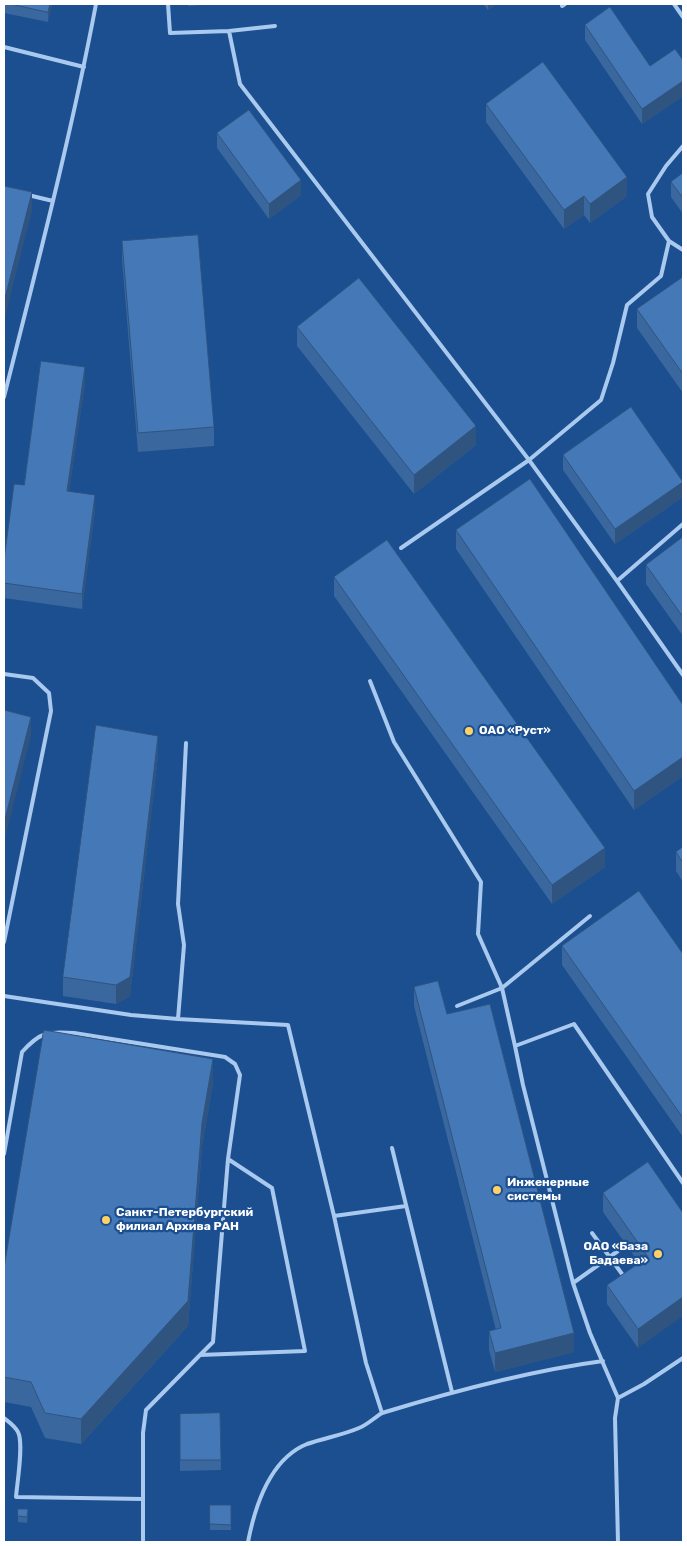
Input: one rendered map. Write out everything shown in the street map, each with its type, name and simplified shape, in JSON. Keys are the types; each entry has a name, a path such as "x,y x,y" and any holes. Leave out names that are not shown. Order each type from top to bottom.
{"lane":[{"path":"4,396 53,201 84,67 96,4"},
{"path":"168,4 170,33 229,31 275,26"},
{"path":"674,4 683,17"},
{"path":"229,31 240,84 528,460 683,675"},
{"path":"4,47 84,67"},
{"path":"683,146 666,166 648,194 652,217 669,241 683,250"},
{"path":"20,194 53,201"},
{"path":"401,548 528,460 601,400 613,363 627,306 661,276 669,241"},
{"path":"617,581 683,524"},
{"path":"4,674 33,678 49,693 51,711 4,942"},
{"path":"370,681 394,742 481,882 478,934 502,988 523,1085 573,1283 590,1333 618,1398 615,1418 618,1542"},
{"path":"178,1020 184,945 178,904 186,743"},
{"path":"457,1006 502,988 590,916"},
{"path":"4,996 178,1020 288,1025 334,1216 366,1363 382,1413"},
{"path":"516,1046 574,1024 683,1183"},
{"path":"4,1154 22,1052 39,1037 53,1032 74,1033 225,1057 235,1064 240,1075 228,1159 213,1342 146,1410 143,1433 143,1542"},
{"path":"392,1148 452,1392"},
{"path":"200,1355 305,1351 272,1188 228,1159"},
{"path":"334,1216 406,1206"},
{"path":"592,1233 628,1282"},
{"path":"573,1283 618,1251"},
{"path":"618,1398 644,1384 683,1358"},
{"path":"248,1542 252,1519 260,1496 274,1473 290,1453 306,1445 360,1428 382,1413 452,1392 570,1366 603,1361"},
{"path":"4,1418 19,1433 20,1444 16,1497 143,1499"}],"building":[{"path":"11,4 50,4 48,12"},
{"path":"610,7 650,66 675,49 683,60 683,81 642,109 585,25"},
{"path":"543,62 627,177 590,204 584,196 564,210 486,104"},
{"path":"249,110 301,180 269,204 217,133"},
{"path":"683,173 683,198 671,182"},
{"path":"4,186 32,192 4,302"},
{"path":"198,235 214,427 138,433 122,241"},
{"path":"683,277 683,374 637,309"},
{"path":"359,278 476,426 414,475 297,327"},
{"path":"41,361 85,367 67,491 95,495 82,594 4,583 4,560 14,484 24,485"},
{"path":"631,407 683,482 615,529 563,455"},
{"path":"530,479 683,705 683,757 634,791 456,530"},
{"path":"683,537 683,617 646,565"},
{"name":"ОАО «Руст»","path":"387,540 605,848 552,885 334,577"},
{"path":"4,710 31,717 4,823"},
{"path":"96,725 158,736 130,977 116,985 63,977"},
{"path":"683,847 683,863 676,852"},
{"path":"639,891 683,954 683,1118 562,946"},
{"name":"Инженерные системы","path":"438,981 447,1014 490,1004 574,1333 495,1353 489,1331 501,1328 414,987"},
{"name":"Санкт-Петербургский филиал Архива РАН","path":"44,1030 213,1059 202,1123 188,1301 81,1419 45,1413 31,1382 4,1377 4,1268"},
{"name":"ОАО «База Бадаева»","path":"648,1162 683,1213 683,1297 638,1329 607,1285 648,1257 603,1193"},
{"path":"220,1413 221,1460 180,1460 180,1414"},
{"path":"210,1505 231,1505 231,1525 210,1524"},
{"path":"18,1509 28,1509 27,1517 18,1516"}],"place":[{"name":"ОАО «Руст»","path":"469,731"},
{"name":"Инженерные системы","path":"497,1190"},
{"name":"Санкт-Петербургский филиал Архива РАН","path":"106,1220"},
{"name":"ОАО «База Бадаева»","path":"658,1254"}]}
